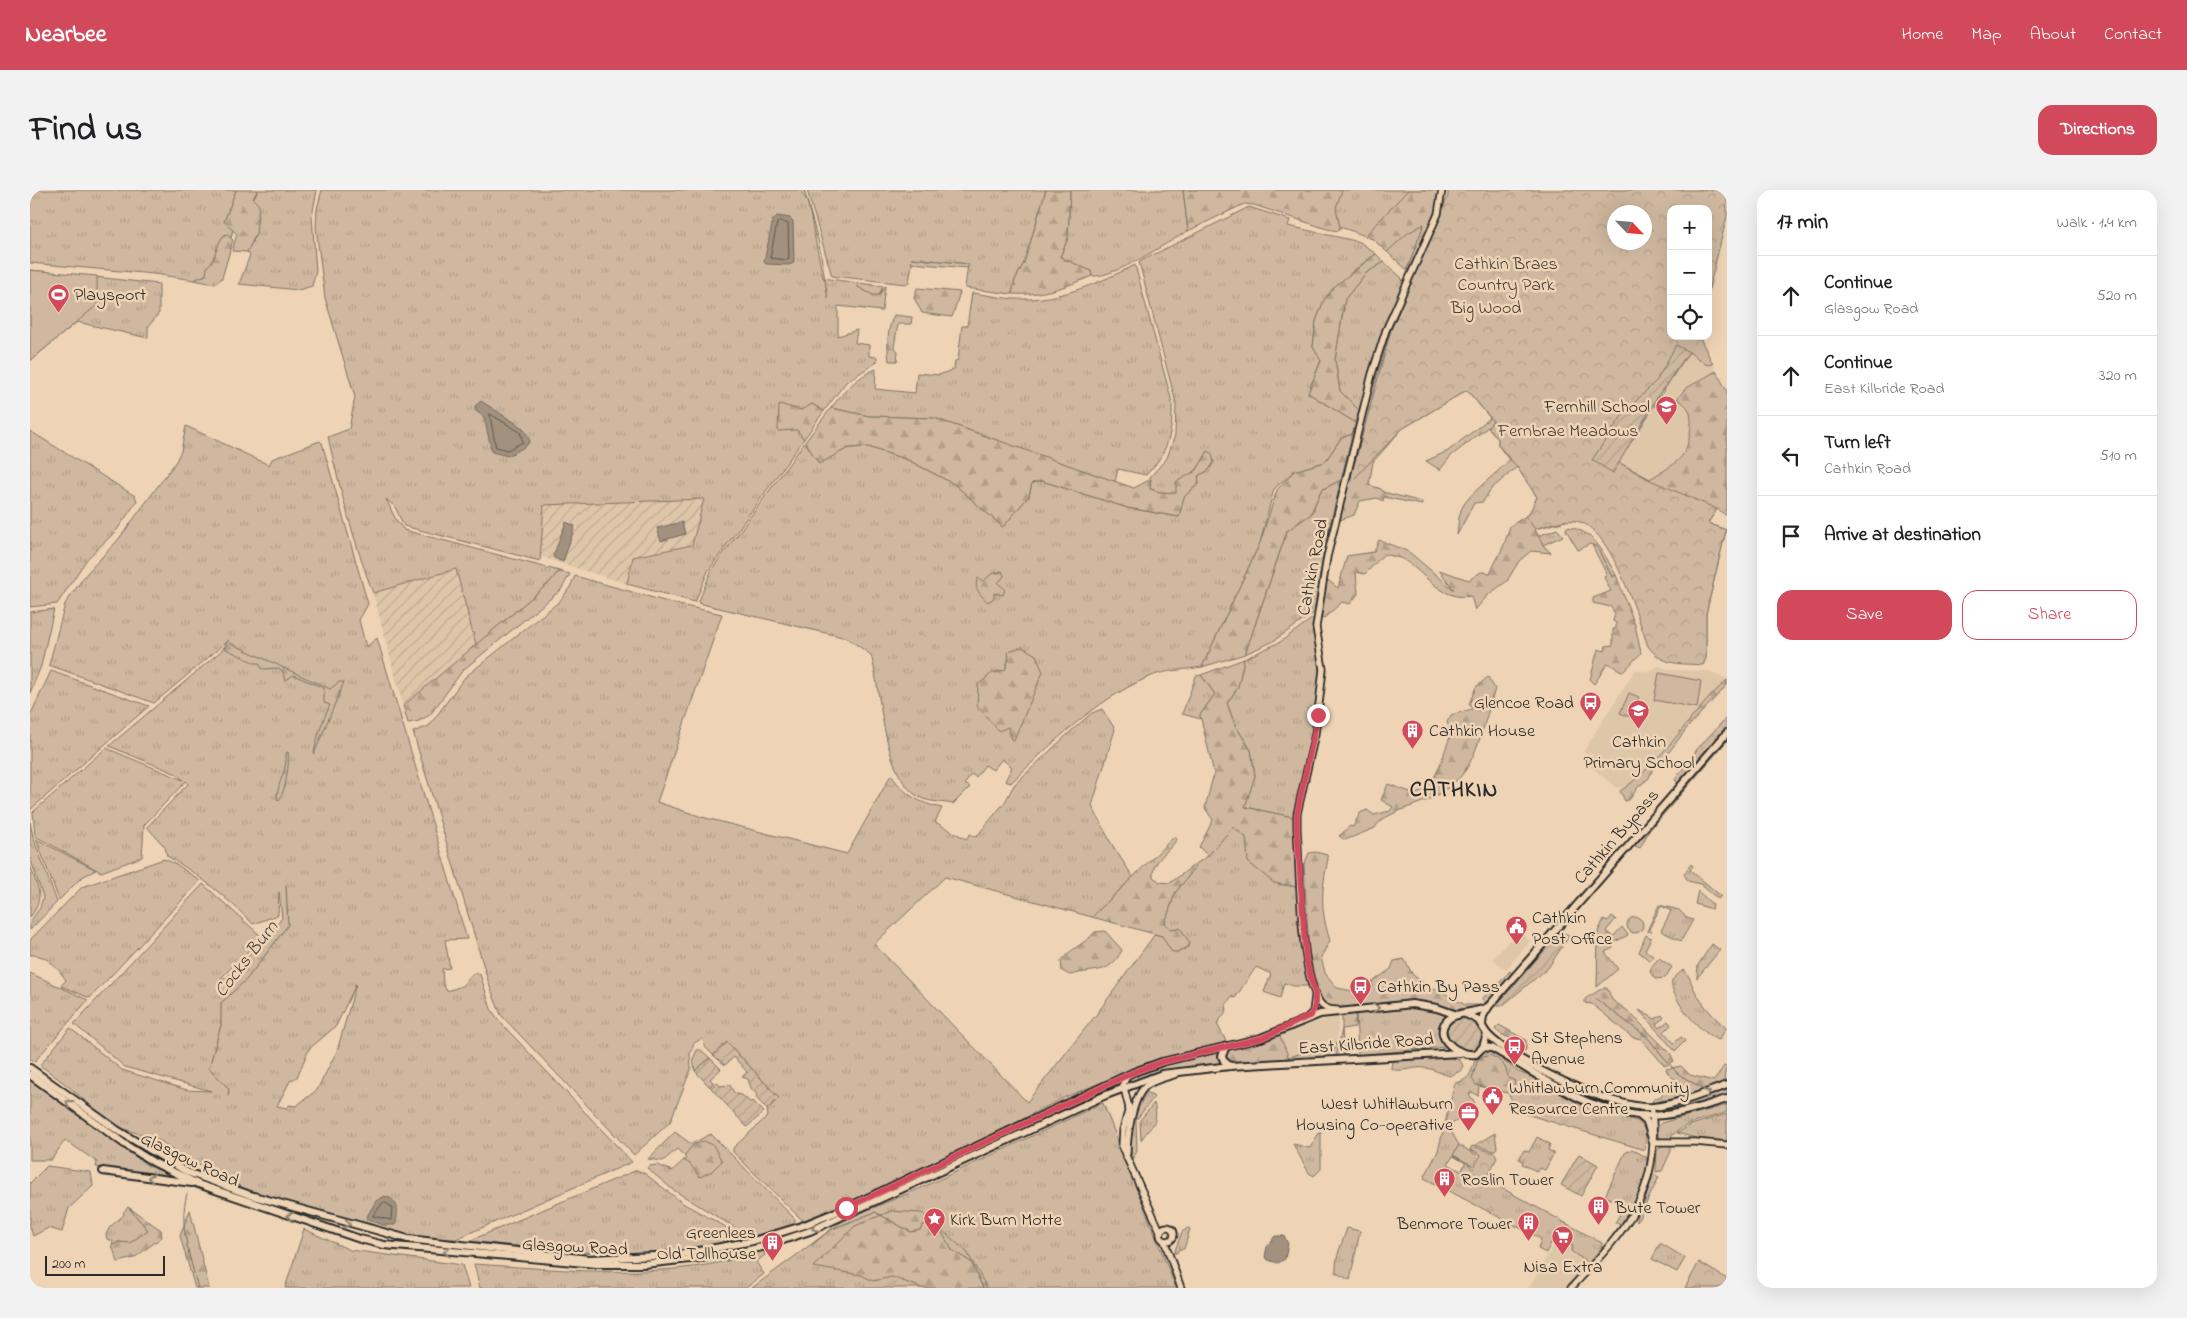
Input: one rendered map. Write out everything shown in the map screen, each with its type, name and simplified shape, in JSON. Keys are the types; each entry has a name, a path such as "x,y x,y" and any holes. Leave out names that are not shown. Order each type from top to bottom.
{"main road":[{"name":"Cathkin Road","path":"1315,994 1306,960 1297,814 1315,734 1323,669 1316,627 1317,613 1327,556 1372,374 1386,330 1438,214 1442,190"},
{"name":"Cathkin Bypass","path":"1482,1025 1483,1016 1489,1006 1727,733"},
{"path":"1315,994 1324,1007 1342,1011"},
{"path":"1298,1022 1308,1018 1313,1012 1315,994"},
{"name":"East Kilbride Road","path":"1126,1083 1162,1062 1262,1038 1320,1014 1412,1004 1437,1008 1457,1015"},
{"name":"Cathkin Bypass","path":"1466,1014 1489,1006"},
{"path":"1727,1085 1677,1103 1652,1107 1611,1100 1576,1087 1514,1054 1487,1034 1482,1025 1473,1017 1466,1014 1457,1015 1448,1020 1444,1033 1450,1046 1460,1053 1476,1054 1484,1048 1492,1048 1592,1104 1610,1111 1639,1116 1653,1115 1683,1111 1727,1099"},
{"path":"1484,1048 1487,1034"},
{"path":"1226,1046 1222,1056 1224,1061 1230,1066"},
{"name":"East Kilbride Road","path":"1126,1083 1162,1074 1230,1066 1460,1053"},
{"name":"Glasgow Road","path":"30,1068 117,1130 165,1160 200,1178 250,1195 408,1239 589,1259 678,1256 753,1241 802,1226 846,1208 1084,1097 1126,1083"},
{"path":"1127,1157 1128,1133 1138,1098 1144,1088 1151,1083 1185,1071"},
{"name":"Glasgow Road","path":"30,1075 126,1145 153,1162 198,1184 360,1239 384,1245 596,1264 674,1262 745,1251 810,1231 1106,1095 1126,1083"},
{"path":"1126,1083 1138,1098"},
{"path":"1126,1083 1129,1108 1122,1138 1127,1157 1156,1219 1181,1288"},
{"path":"1106,1095 1121,1094 1128,1101"},
{"path":"1571,1288 1630,1222 1640,1204 1650,1173 1653,1142 1652,1107"},
{"path":"1639,1116 1647,1122 1653,1142"},
{"path":"1653,1142 1695,1142 1727,1145"},
{"path":"103,1171 198,1184"},
{"path":"1156,1219 1173,1232 1170,1254"},
{"path":"1161,1232 1168,1228"},
{"path":"1164,1240 1172,1238"}],"shaded area":[{"name":"Fernhill School","path":"1689,352 1707,365 1713,364 1716,371 1685,389 1677,399 1686,405 1691,414 1690,435 1683,454 1674,464 1650,480 1618,462 1637,435 1659,394"},
{"path":"704,498 692,545 633,557 627,584 541,557 543,505"},
{"path":"456,569 476,645 403,706 373,593"},
{"name":"Cathkin Primary School","path":"1659,666 1671,670 1710,671 1727,679 1727,682 1637,780 1625,787 1616,788 1589,765 1594,755 1583,752 1635,670 1649,672"},
{"path":"1518,930 1530,941 1506,970 1493,959"},
{"path":"1339,1015 1337,1043 1289,1057 1279,1034"},
{"path":"1558,1237 1574,1246 1581,1260 1589,1264 1567,1288 1529,1288"}],"green space":[{"path":"30,190 236,190 224,222 233,230 231,238 226,235 223,236 206,275 194,280 154,274 30,263"},
{"path":"236,190 258,190 253,199 259,205 256,234 247,252 232,251 237,234 224,222"},
{"path":"258,190 317,190 312,216 316,271 312,286 299,290 239,284 250,255 247,252 256,234 253,199"},
{"path":"322,190 800,190 808,203 823,278 858,283 858,287 879,295 885,286 882,311 838,306 838,336 857,330 855,343 869,345 869,356 877,357 877,362 846,382 824,411 812,404 797,430 804,439 708,571 695,602 627,584 633,557 692,545 704,499 544,505 540,561 404,526 395,507 386,499 395,518 404,530 559,571 549,583 476,645 456,569 373,593 366,574 337,477 328,437 349,429 355,397 325,298 316,228 317,209"},
{"path":"807,190 1046,190 1024,263 1015,280 1012,294 965,288 968,264 913,258 909,282 906,284 832,276"},
{"path":"1046,190 1070,190 1068,238 1060,257 1091,271 1092,276 1043,292 1012,294 1015,280 1024,263"},
{"path":"1070,190 1183,190 1188,231 1126,266 1113,272 1092,276 1091,271 1060,257 1068,238"},
{"path":"1183,190 1342,190 1336,208 1340,227 1338,231 1327,229 1254,205 1244,204 1188,231"},
{"path":"1189,190 1434,190 1435,196 1407,270 1373,239 1352,231 1248,196"},
{"path":"1408,190 1440,190 1438,206 1409,270 1407,270 1424,224 1408,233 1387,252 1373,239 1365,236"},
{"path":"1448,190 1727,190 1727,216 1712,277 1712,205 1667,205 1667,340 1701,340 1713,364 1707,365 1689,352 1618,462 1650,480 1717,509 1708,523 1726,530 1706,614 1706,658 1703,665 1666,661 1654,653 1648,646 1621,574 1600,538 1589,527 1576,521 1566,521 1535,529 1525,516 1529,514 1537,497 1517,467 1498,445 1498,439 1488,427 1494,422 1467,390 1402,429 1349,484 1391,330 1448,196"},
{"name":"Big Wood","path":"1448,199 1566,521 1535,529 1543,545 1551,553 1531,551 1519,561 1507,581 1488,595 1475,610 1471,596 1461,597 1452,595 1436,586 1405,560 1384,554 1365,574 1356,572 1358,594 1350,604 1342,602 1323,619 1318,615 1325,578 1338,588 1347,556 1374,552 1379,540 1409,552 1454,590 1439,570 1469,580 1481,572 1490,573 1504,545 1510,526 1529,514 1537,497 1517,467 1490,490 1483,502 1474,503 1457,535 1458,522 1465,502 1509,460 1498,445 1498,439 1488,427 1451,456 1440,470 1426,461 1448,451 1490,418 1467,390 1402,429 1373,462 1369,485 1381,489 1383,492 1422,502 1422,505 1384,497 1383,501 1377,498 1360,501 1354,515 1337,521 1355,449 1393,321"},
{"path":"1249,207 1290,220 1288,226 1360,242 1376,254 1353,271 1324,300 1316,321 1313,347 1321,360 1308,393 1356,423 1352,434 1341,438 1325,462 1294,471 1274,489 1260,543 1202,667 1149,677 1110,698 1075,724 1011,783 1005,781 1012,767 1002,759 993,770 985,765 976,777 971,774 965,784 970,787 953,804 923,799 909,789 899,775 891,756 871,655 847,638 698,603 712,569 805,442 819,463 848,448 868,447 908,460 954,484 1003,527 1029,496 1032,483 1042,481 1128,508 1179,517 1183,497 1199,484 1198,476 1209,470 1208,451 1195,471 1183,478 1176,493 1150,489 1150,477 1167,458 1175,435 1176,403 1139,262","holes":["1009,658 1013,741 990,676 1005,670"]},
{"path":"226,234 233,240 222,278 215,284 194,280 206,275 207,267 213,259 220,241"},
{"path":"1376,254 1384,262 1366,273 1345,299 1335,360 1340,391 1359,410 1356,423 1308,393 1321,361 1313,347 1316,321 1324,300 1335,286"},
{"path":"912,258 968,264 968,268 911,263"},
{"path":"1384,262 1401,277 1404,284 1380,337 1359,410 1340,391 1335,360 1345,299 1366,273"},
{"path":"1135,265 1172,402 1168,442 1159,459 1146,475 1118,469 1115,482 934,418 869,416 831,408 851,385 862,376 876,369 875,389 915,393 917,373 939,375 954,369 955,361 958,360 962,326 967,326 972,293 1019,299 1054,296 1096,283"},
{"path":"30,270 159,284 159,313 148,327 148,338 77,322 30,361"},
{"name":"Playsport","path":"30,270 97,276 97,305 30,361"},
{"path":"858,283 883,286 879,295 873,295 858,287"},
{"path":"917,288 960,292 952,317 922,313 914,298"},
{"path":"894,315 912,317 911,324 898,324 894,347 898,351 897,361 889,361 888,337"},
{"path":"1676,345 1689,352 1659,394 1613,473 1592,460 1624,413 1657,380"},
{"path":"1716,371 1727,391 1727,516 1717,509 1708,523 1726,530 1706,614 1706,658 1703,665 1618,462 1650,479 1679,460 1687,447 1691,423 1688,408 1677,399 1685,389"},
{"path":"779,404 801,410 812,404 824,411 804,439 797,430 778,431"},
{"path":"831,408 869,416 934,418 1134,488 1151,479 1150,489 1160,492 1176,493 1176,482 1197,470 1208,451 1212,454 1214,462 1209,470 1198,476 1199,483 1184,497 1179,517 1128,508 1042,481 1032,483 1029,496 1003,527 954,484 908,460 868,447 848,448 819,464 805,442"},
{"path":"186,426 269,465 272,459 320,441 322,443 368,604 359,620 366,647 377,638 467,939 445,940 450,968 442,969 443,984 447,991 462,986 473,973 480,974 491,1009 500,1022 632,1162 456,1239 432,1239 361,1225 225,1185 228,1174 196,1163 194,1167 161,1141 115,1126 40,1065 70,1028 122,1070 187,1090 211,1091 125,1067 74,1024 203,884 262,937 221,978 226,978 251,954 282,918 279,892 278,915 253,924 212,887 167,856 165,847 147,827 188,784 186,781 144,825 142,857 101,872 35,836 33,812 106,748 183,780 177,774 109,746 221,651 229,640 154,703 49,665 65,604 86,574 118,540 175,463 181,451","holes":["356,984 337,1051 317,1090 296,1106 289,1105 287,1108 277,1106 290,1081 297,1077 309,1049 336,1026"]},
{"path":"30,431 135,496 137,501 116,531 87,559 57,604 30,607"},
{"path":"1352,434 1341,480 1321,490 1311,514 1287,531 1245,654 1202,667 1260,543 1277,490 1294,471 1325,462 1341,438"},
{"path":"1341,480 1324,550 1314,613 1272,642 1245,654 1287,531 1311,514 1321,490"},
{"path":"1567,527 1577,529 1591,538 1602,551 1616,575 1612,577 1597,547 1590,544 1578,550 1566,530"},
{"path":"1557,529 1563,536 1543,545 1538,536"},
{"path":"1592,545 1597,547 1612,577 1616,575 1635,625 1641,653 1623,672 1608,663 1594,684 1590,680 1598,649 1605,651 1606,646 1613,645 1613,629 1616,629 1616,623 1613,621 1615,614 1611,607 1593,603 1593,598 1611,591 1604,577 1607,575"},
{"path":"559,571 570,574 561,590 463,670 430,715 419,721 408,723 403,706 549,583"},
{"path":"1002,571 1004,576 998,583 1005,589 1003,595 994,593 994,598 988,602 977,588 978,578 983,581 992,574"},
{"path":"575,576 675,604 722,614 657,802 702,817 847,854 891,775 907,793 919,801 942,808 935,822 966,839 970,834 976,837 1005,802 1014,785 1092,713 1102,709 1115,729 1092,806 1111,843 1133,877 1092,917 945,877 874,944 1027,1102 1096,1015 1155,934 1162,936 1172,951 1177,953 1188,947 1189,942 1180,928 1170,929 1165,923 1175,893 1195,868 1194,865 1208,856 1233,826 1246,837 1274,883 1297,887 1308,986 1294,986 1284,983 1280,998 1264,992 1271,974 1256,967 1235,998 1231,997 1226,1005 1227,1010 1217,1024 1227,1043 1130,1071 1063,1098 930,1167 804,1222 733,1152 733,1148 768,1116 767,1109 779,1098 727,1042 713,1055 705,1047 704,1041 701,1039 694,1043 690,1054 691,1069 670,1122 634,1155 501,1015 490,987 413,732 429,726 465,677 560,601"},
{"path":"54,609 41,666 30,693 30,612"},
{"path":"1313,618 1319,667 1318,704 1312,743 1293,817 1244,807 1255,776 1251,750 1235,725 1227,703 1238,687 1244,659 1280,642"},
{"path":"230,643 330,689 339,682 344,682 314,754 320,729 330,705 324,703 324,688 293,675 285,681 283,672 279,668 262,669 259,663 255,663 224,648"},
{"path":"1022,647 1036,655 1043,672 1013,742 1008,727 999,731 977,706 978,685 992,673 1005,670 1009,658 1008,651"},
{"path":"1244,659 1238,687 1227,703 1235,725 1251,750 1255,776 1245,807 1293,817 1297,887 1274,883 1248,862 1246,837 1233,827 1208,856 1199,847 1213,820 1205,808 1214,773 1200,715 1215,694 1201,675"},
{"path":"51,671 149,706 30,810 30,716"},
{"path":"1659,673 1701,681 1697,708 1654,700"},
{"path":"1201,675 1215,694 1200,715 1201,719 1182,714 1196,676"},
{"path":"1488,677 1495,689 1478,743 1470,763 1462,775 1436,796 1384,818 1375,828 1345,840 1339,836 1350,826 1353,827 1360,813 1367,810 1374,815 1390,811 1393,807 1381,800 1388,784 1416,794 1431,782 1452,733 1447,722 1451,715 1472,709 1469,704 1476,687"},
{"path":"1727,680 1727,685 1687,728 1663,760 1653,768 1649,778 1638,787 1630,799 1625,801 1620,791 1650,767 1713,693"},
{"path":"1629,693 1639,697 1630,717 1620,713"},
{"path":"1727,717 1727,725 1678,783 1675,780 1698,748"},
{"path":"1727,738 1727,741 1649,831 1640,848 1635,846 1638,839"},
{"path":"288,752 286,777 279,800 277,799 277,793 285,765 286,753"},
{"path":"30,822 33,837 57,902 30,930 30,922 40,908 43,897 30,857"},
{"path":"1174,837 1177,839 1158,861 1153,871 1153,877 1160,882 1170,883 1194,865 1195,868 1175,893 1165,923 1170,929 1180,928 1190,943 1188,947 1177,953 1171,951 1162,936 1092,917"},
{"path":"36,839 96,870 82,877 59,900"},
{"path":"1316,852 1327,855 1328,859 1324,882 1323,910 1330,941 1321,957 1325,973 1337,988 1358,992 1391,969 1394,961 1404,959 1413,975 1433,990 1437,989 1465,1005 1478,1005 1478,1007 1452,1010 1425,1001 1341,1008 1325,1006 1320,1001 1309,951 1304,865 1309,853"},
{"path":"164,859 176,864 200,881 90,998 61,986 66,980 55,966 46,959 30,955 30,940 82,887"},
{"path":"1691,864 1693,866 1690,870 1721,896 1718,899 1700,884 1688,881 1684,874"},
{"path":"30,865 39,892 39,898 38,904 30,917"},
{"path":"1698,891 1713,905 1712,909 1695,904"},
{"path":"1659,905 1679,910 1687,918 1693,920 1681,941 1661,931 1671,911 1661,906 1649,929 1652,932 1647,931"},
{"path":"1612,916 1616,919 1606,931 1613,937 1622,927 1628,935 1611,944 1613,948 1605,952 1618,969 1597,987 1598,932 1604,919 1608,921"},
{"path":"1632,917 1638,917 1643,922 1641,931 1632,933 1627,928 1627,922"},
{"path":"1105,931 1122,950 1112,964 1100,970 1070,975 1062,971 1061,961 1065,957 1095,932"},
{"path":"1561,931 1569,936 1548,968 1502,1006 1496,1006"},
{"path":"1646,935 1651,938 1645,950 1653,956 1650,961 1639,952"},
{"path":"1712,944 1720,950 1697,978 1698,965"},
{"path":"1659,958 1672,967 1665,978 1655,979 1650,972 1652,966"},
{"path":"1683,970 1689,977 1702,1002 1726,1028 1719,1040 1712,1037 1696,1024 1675,996 1672,980"},
{"path":"1510,971 1512,973 1489,1000 1484,1003 1482,998 1491,992"},
{"path":"30,973 88,1000 35,1061 30,1059"},
{"path":"1603,988 1607,988 1612,1000 1628,1011 1670,1053 1674,1061 1665,1066 1641,1039 1632,1037 1592,1004 1585,1003 1585,999"},
{"path":"1413,1008 1430,1009 1446,1015 1441,1031 1446,1047 1358,1055 1356,1013"},
{"path":"1639,1010 1655,1019 1662,1015 1664,1018 1656,1024 1659,1028 1668,1021 1671,1025 1664,1032 1674,1043 1681,1037 1685,1041 1675,1051"},
{"path":"1356,1013 1355,1027 1342,1029 1342,1015"},
{"path":"1459,1018 1476,1022 1480,1027 1484,1036 1483,1043 1478,1048 1463,1050 1455,1046 1449,1039 1447,1029 1454,1020"},
{"path":"1499,1025 1526,1040 1526,1050 1520,1052 1518,1049 1522,1044 1498,1032 1495,1029"},
{"path":"1342,1029 1344,1056 1336,1056"},
{"path":"1279,1034 1290,1060 1231,1064 1226,1061 1227,1051 1232,1048"},
{"path":"727,1042 779,1098 767,1109 756,1098 757,1095 751,1088 748,1079 742,1077 747,1072 734,1057 725,1065 713,1055"},
{"path":"1337,1043 1332,1058 1290,1060 1289,1057"},
{"path":"697,1050 701,1050 710,1058 695,1071 693,1059"},
{"path":"1220,1051 1219,1058 1223,1065 1137,1079 1138,1075 1164,1064"},
{"path":"1489,1052 1499,1057 1518,1072 1532,1077 1579,1104 1637,1121 1645,1130 1645,1150 1519,1112 1508,1093 1479,1086 1478,1096 1472,1092 1469,1094 1475,1103 1468,1108 1470,1112 1452,1124 1452,1133 1459,1145 1454,1155 1466,1163 1453,1156 1448,1164 1486,1185 1489,1181 1602,1243 1601,1250 1589,1264 1571,1251 1573,1246 1554,1237 1546,1253 1538,1249 1541,1239 1424,1178 1438,1151 1455,1083 1467,1078 1475,1060"},
{"path":"1490,1055 1503,1064 1508,1078 1515,1081 1512,1092 1508,1093 1476,1085 1472,1079 1478,1059"},
{"path":"1446,1057 1460,1060 1463,1066 1460,1071 1450,1076 1426,1068 1391,1069 1392,1060"},
{"path":"710,1058 721,1069 710,1079 714,1083 710,1087 695,1071"},
{"path":"1681,1066 1690,1075 1714,1081 1724,1066 1727,1067 1724,1077 1726,1084 1668,1102 1653,1103 1652,1101 1655,1098 1662,1096 1665,1088 1674,1095 1689,1090 1688,1086 1672,1077 1666,1069"},
{"path":"1537,1072 1609,1103 1647,1112 1618,1110 1589,1101"},
{"path":"30,1080 147,1165 176,1178 96,1167 97,1162 65,1140 51,1160 30,1160"},
{"path":"717,1082 720,1086 730,1085 734,1093 743,1096 750,1102 753,1101 764,1112 747,1127 711,1088"},
{"path":"1727,1088 1727,1096 1660,1113 1657,1110 1694,1101"},
{"path":"1146,1092 1154,1097 1136,1120 1137,1151 1133,1159 1130,1143 1131,1134 1139,1107"},
{"path":"1103,1103 1176,1288 752,1288 844,1220 921,1188"},
{"path":"1154,1103 1156,1115 1154,1123 1141,1140 1140,1120"},
{"path":"1727,1105 1727,1112 1689,1124 1675,1133 1670,1139 1659,1138 1657,1128 1661,1123"},
{"path":"1727,1114 1727,1141 1696,1138 1677,1133 1691,1125"},
{"path":"675,1132 691,1144 711,1134 795,1219 795,1223 792,1226 750,1237 672,1189 647,1168 658,1165 672,1171 686,1158 677,1149 663,1161 648,1159"},
{"path":"1319,1133 1321,1133 1321,1169 1314,1176 1309,1173 1293,1144 1310,1148"},
{"path":"1495,1133 1497,1148 1494,1151 1475,1145"},
{"path":"1537,1137 1550,1144 1548,1150 1554,1153 1545,1170 1540,1168 1538,1172 1522,1164 1523,1161 1519,1159 1524,1150 1529,1152"},
{"path":"704,1141 713,1145 722,1161 712,1171 700,1177 690,1164 684,1160 686,1158 684,1156 693,1145"},
{"path":"1459,1145 1478,1156 1473,1166 1453,1155"},
{"path":"1663,1145 1671,1145 1671,1151 1662,1171 1656,1172 1657,1150"},
{"path":"1472,1146 1495,1153 1497,1158 1484,1182 1462,1170 1466,1162 1473,1169 1481,1155 1470,1150"},
{"path":"1632,1149 1646,1157 1646,1174 1636,1202 1622,1225 1615,1223 1624,1207 1605,1196 1625,1153"},
{"path":"1579,1154 1598,1165 1581,1196 1561,1185"},
{"path":"47,1166 91,1172 93,1186 69,1208 62,1232 48,1228 33,1236 30,1226 30,1183"},
{"path":"637,1170 644,1173 684,1204 726,1227 730,1234 728,1240 716,1245 695,1249 638,1254 582,1252 469,1241"},
{"path":"1653,1174 1659,1177 1637,1222 1636,1216 1645,1201"},
{"path":"128,1207 148,1230 130,1243 118,1242 112,1246 113,1241 107,1239 106,1234 110,1227 124,1215 123,1213"},
{"path":"128,1207 161,1230 162,1237 134,1258 118,1262 112,1246 118,1242 130,1243 148,1230"},
{"path":"190,1210 209,1288 195,1288 180,1236"},
{"path":"891,1211 922,1213 967,1252 987,1288 922,1288 892,1277 873,1281 861,1275 813,1267 855,1226"},
{"path":"1188,1228 1190,1229 1184,1249 1179,1249 1177,1253 1174,1253 1182,1232"},
{"path":"1347,1228 1360,1231 1350,1280 1336,1273 1338,1255"},
{"path":"304,1229 350,1250 462,1265 469,1288 285,1288"},
{"path":"1660,1243 1685,1258 1677,1272 1652,1259"},
{"path":"764,1251 765,1255 756,1262 764,1274 746,1288 480,1288 474,1264 583,1271 656,1270 693,1267 729,1261"},
{"path":"1699,1262 1727,1279 1727,1288 1685,1288"}],"water":[{"path":"777,216 790,218 793,221 794,263 789,265 766,264 764,262 773,220"},
{"path":"481,401 523,428 530,441 526,446 508,456 492,452 484,417 476,411 475,406"},
{"path":"566,522 575,526 563,562 553,556"},
{"path":"682,522 685,534 661,541 657,528"},
{"path":"385,1196 393,1200 397,1207 395,1225 383,1225 366,1218 376,1201"},
{"path":"1275,1236 1284,1236 1288,1244 1285,1259 1278,1263 1268,1260 1265,1256 1267,1247"}],"waterway":[{"path":"804,190 819,244 828,299"},
{"name":"Cocks Burn","path":"228,1096 229,1089 209,1068 221,1025 221,1003 247,979 288,925 286,885"},
{"path":"1596,999 1647,1037 1677,1073 1706,1091"},
{"name":"Cocks Burn","path":"187,1194 184,1229 198,1288"},
{"path":"812,1245 830,1230 875,1212 911,1232 920,1230 923,1225 930,1224 941,1231 952,1250 971,1262 983,1288"}],"place":[{"name":"Playsport","path":"58,313"},
{"name":"Fernhill School","path":"1666,425"},
{"name":"Glencoe Road","path":"1590,721"},
{"name":"Cathkin Primary School","path":"1639,730"},
{"name":"Cathkin House","path":"1413,749"},
{"name":"Cathkin Post Office","path":"1516,946"},
{"name":"Cathkin By Pass","path":"1361,1005"},
{"name":"St Stephens Avenue","path":"1515,1066"},
{"name":"Whitlawburn Community Resource Centre","path":"1493,1116"},
{"name":"West Whitlawburn Housing Co-operative","path":"1469,1132"},
{"name":"Roslin Tower","path":"1445,1198"},
{"name":"Bute Tower","path":"1599,1226"},
{"name":"Kirk Burn Motte","path":"934,1238"},
{"name":"Benmore Tower","path":"1528,1242"},
{"name":"Nisa Extra","path":"1563,1255"},
{"name":"Greenlees Old Tollhouse","path":"772,1261"}],"district":[{"name":"CATHKIN","path":"1454,788"}],"route":[{"path":"846,1208 1134,1072 1162,1062 1262,1038 1311,1015 1315,1006 1315,994 1306,960 1297,814 1318,715"}],"park label":[{"name":"Cathkin Braes Country Park","path":"1506,273"},
{"name":"Fernbrae Meadows","path":"1568,430"}]}
